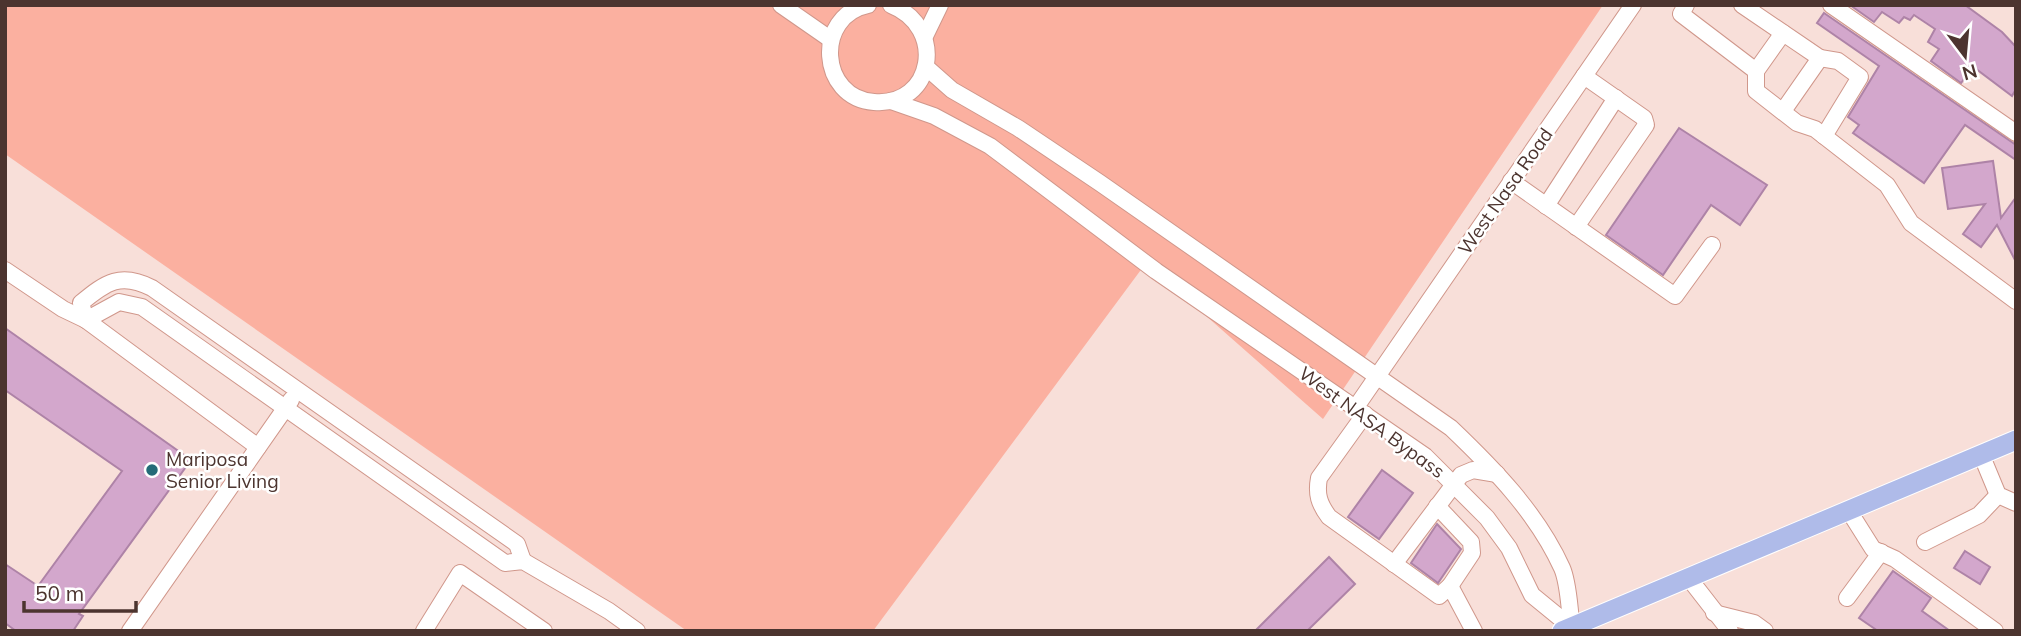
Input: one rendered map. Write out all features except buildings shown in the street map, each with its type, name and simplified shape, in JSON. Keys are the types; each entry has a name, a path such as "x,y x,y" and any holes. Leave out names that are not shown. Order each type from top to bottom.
{"main road":[{"path":"1570,629 2016,440"}],"street":[{"path":"781,5 830,39 848,14 862,6"},
{"path":"891,101 906,94 919,82 926,66 928,51 918,22 892,5"},
{"path":"925,36 940,5"},
{"name":"West Nasa Road","path":"1394,564 1329,517 1317,490 1319,478 1361,411 1376,376 1633,5"},
{"path":"1686,5 1681,14 1691,24 1756,71"},
{"path":"1742,5 1820,58 1838,61 1860,77 1824,136"},
{"path":"1831,5 2016,133"},
{"path":"1783,33 1756,71 1756,91 1824,136 1887,185 1911,223 2016,301"},
{"name":"West NASA Bypass","path":"830,39 831,66 843,89 858,98 874,102 891,101 934,116 990,146 1124,248 1425,456 1455,482 1487,518 1509,548 1532,595 1570,629"},
{"path":"1783,111 1820,58"},
{"name":"West NASA Bypass","path":"926,66 951,90 1018,128 1090,176 1451,428 1497,474 1534,521 1563,570 1570,629"},
{"path":"1576,227 1646,125 1644,118 1584,76"},
{"path":"1546,206 1622,102"},
{"path":"1511,181 1675,296 1712,244"},
{"path":"5,270 63,309 86,320 258,447"},
{"path":"86,320 81,303 108,283 134,279 517,544 523,561"},
{"path":"86,320 99,315 110,304 119,302 142,307 505,563 523,561 637,631"},
{"path":"130,631 297,391"},
{"path":"1981,454 1998,495 2016,503"},
{"path":"1437,506 1471,542 1472,553 1450,586 1439,596 1394,564 1437,506 1455,482 1461,475 1473,470 1497,474"},
{"path":"1925,542 1979,515 1998,495"},
{"path":"1849,511 1873,549 1895,559 1995,631"},
{"path":"1847,598 1881,552"},
{"path":"424,631 460,573 544,631"},
{"path":"1688,577 1730,631"},
{"path":"1450,586 1474,631"},
{"path":"1714,613 1754,623 1766,631"}],"shaded area":[{"path":"5,5 1603,5 1323,419 1146,263 873,631 687,631 5,154"}],"place":[{"name":"Mariposa Senior Living","path":"152,470"}]}
